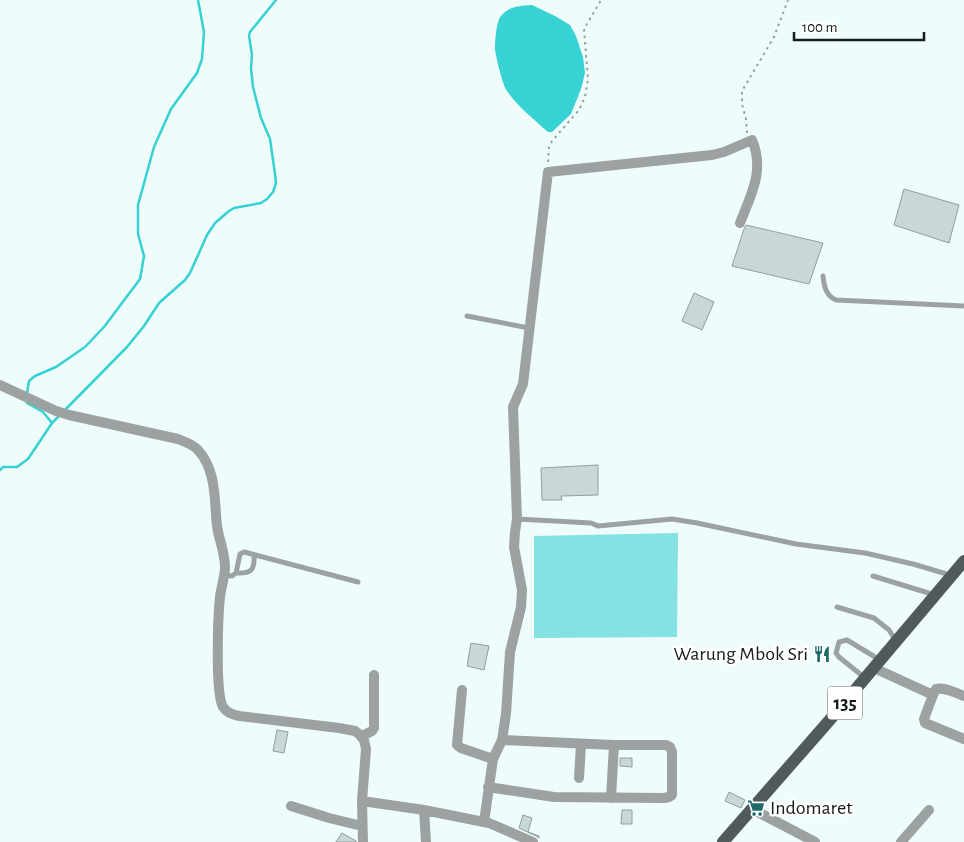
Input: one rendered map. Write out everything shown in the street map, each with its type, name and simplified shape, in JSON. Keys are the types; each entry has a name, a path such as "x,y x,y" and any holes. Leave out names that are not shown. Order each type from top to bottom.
{"main road":[{"name":"135","path":"723,842 964,561"}],"street":[{"path":"484,822 493,759 502,740 506,714 510,652 521,607 522,590 514,547 517,519 513,407 523,384 548,172 712,154 724,152 752,140 757,155 757,173 752,193 740,223"},
{"path":"2,386 56,411 178,439 198,449 209,467 212,478 218,533 222,543 224,558 218,638 220,701 223,708 231,714 355,731 362,736 366,749 362,801 363,842"},
{"path":"877,664 933,695"},
{"path":"362,736 374,728 374,675"},
{"path":"964,696 944,688 936,689 924,719 925,723 964,739"},
{"path":"462,690 457,745 493,759"},
{"path":"488,787 554,797 664,798 672,795 672,752 670,747 666,745 581,744 502,740"},
{"path":"579,778 581,744"},
{"path":"611,798 614,745"},
{"path":"362,801 401,806 484,822 533,842"},
{"path":"291,806 362,826"},
{"path":"752,809 814,842"},
{"path":"424,810 426,842"},
{"path":"901,842 929,810"}],"lane":[{"path":"823,276 828,295 836,300 964,306"},
{"path":"467,316 529,328"},
{"path":"517,519 591,523 598,526 672,519 796,544 865,553 913,564 951,576"},
{"path":"224,575 232,576 236,572 240,554 244,552 358,582"},
{"path":"236,572 248,573 252,570 255,564 254,555"},
{"path":"872,576 935,595"},
{"path":"837,608 874,618 889,630 896,641"},
{"path":"865,678 836,653 839,642 847,640 877,664"}],"path":[{"path":"548,172 549,147 579,110 585,97 588,79 584,29 601,0"},
{"path":"752,140 747,135 742,91 774,37 788,0"}],"shaded area":[{"path":"532,5 570,25 583,57 585,73 571,114 552,132 548,132 526,113 507,91 495,50 497,27 501,16 511,8"},
{"path":"678,533 677,637 534,638 534,536"}],"building":[{"path":"904,189 959,205 949,243 894,225"},
{"path":"746,225 823,243 809,284 732,266"},
{"path":"694,293 714,302 702,330 682,321"},
{"path":"598,465 598,495 561,496 562,500 542,500 541,468"},
{"path":"471,643 489,646 484,670 467,666"},
{"path":"277,730 288,732 284,753 273,751"},
{"path":"620,758 632,758 632,767 620,766"},
{"path":"729,792 745,800 741,808 725,801"},
{"path":"622,810 632,810 632,824 621,824"},
{"path":"523,815 532,818 528,832 539,836 539,838 519,828"},
{"path":"342,833 356,841 356,842 336,842"}],"waterway":[{"path":"27,393 29,381 35,376 56,367 85,347 104,327 140,279 144,256 138,234 138,205 154,147 171,109 197,73 202,59 204,32 198,0"},
{"path":"64,411 127,347 159,303 185,280 215,223 234,208 261,203 273,192 276,183 270,139 261,118 253,87 252,55 249,36 250,32 276,0"},
{"path":"27,401 27,403 43,412 52,423"},
{"path":"0,470 3,467 17,467 28,459 52,423 60,415"}],"place":[{"name":"Warung Mbok Sri","path":"822,654"},
{"name":"Indomaret","path":"756,808"}]}
